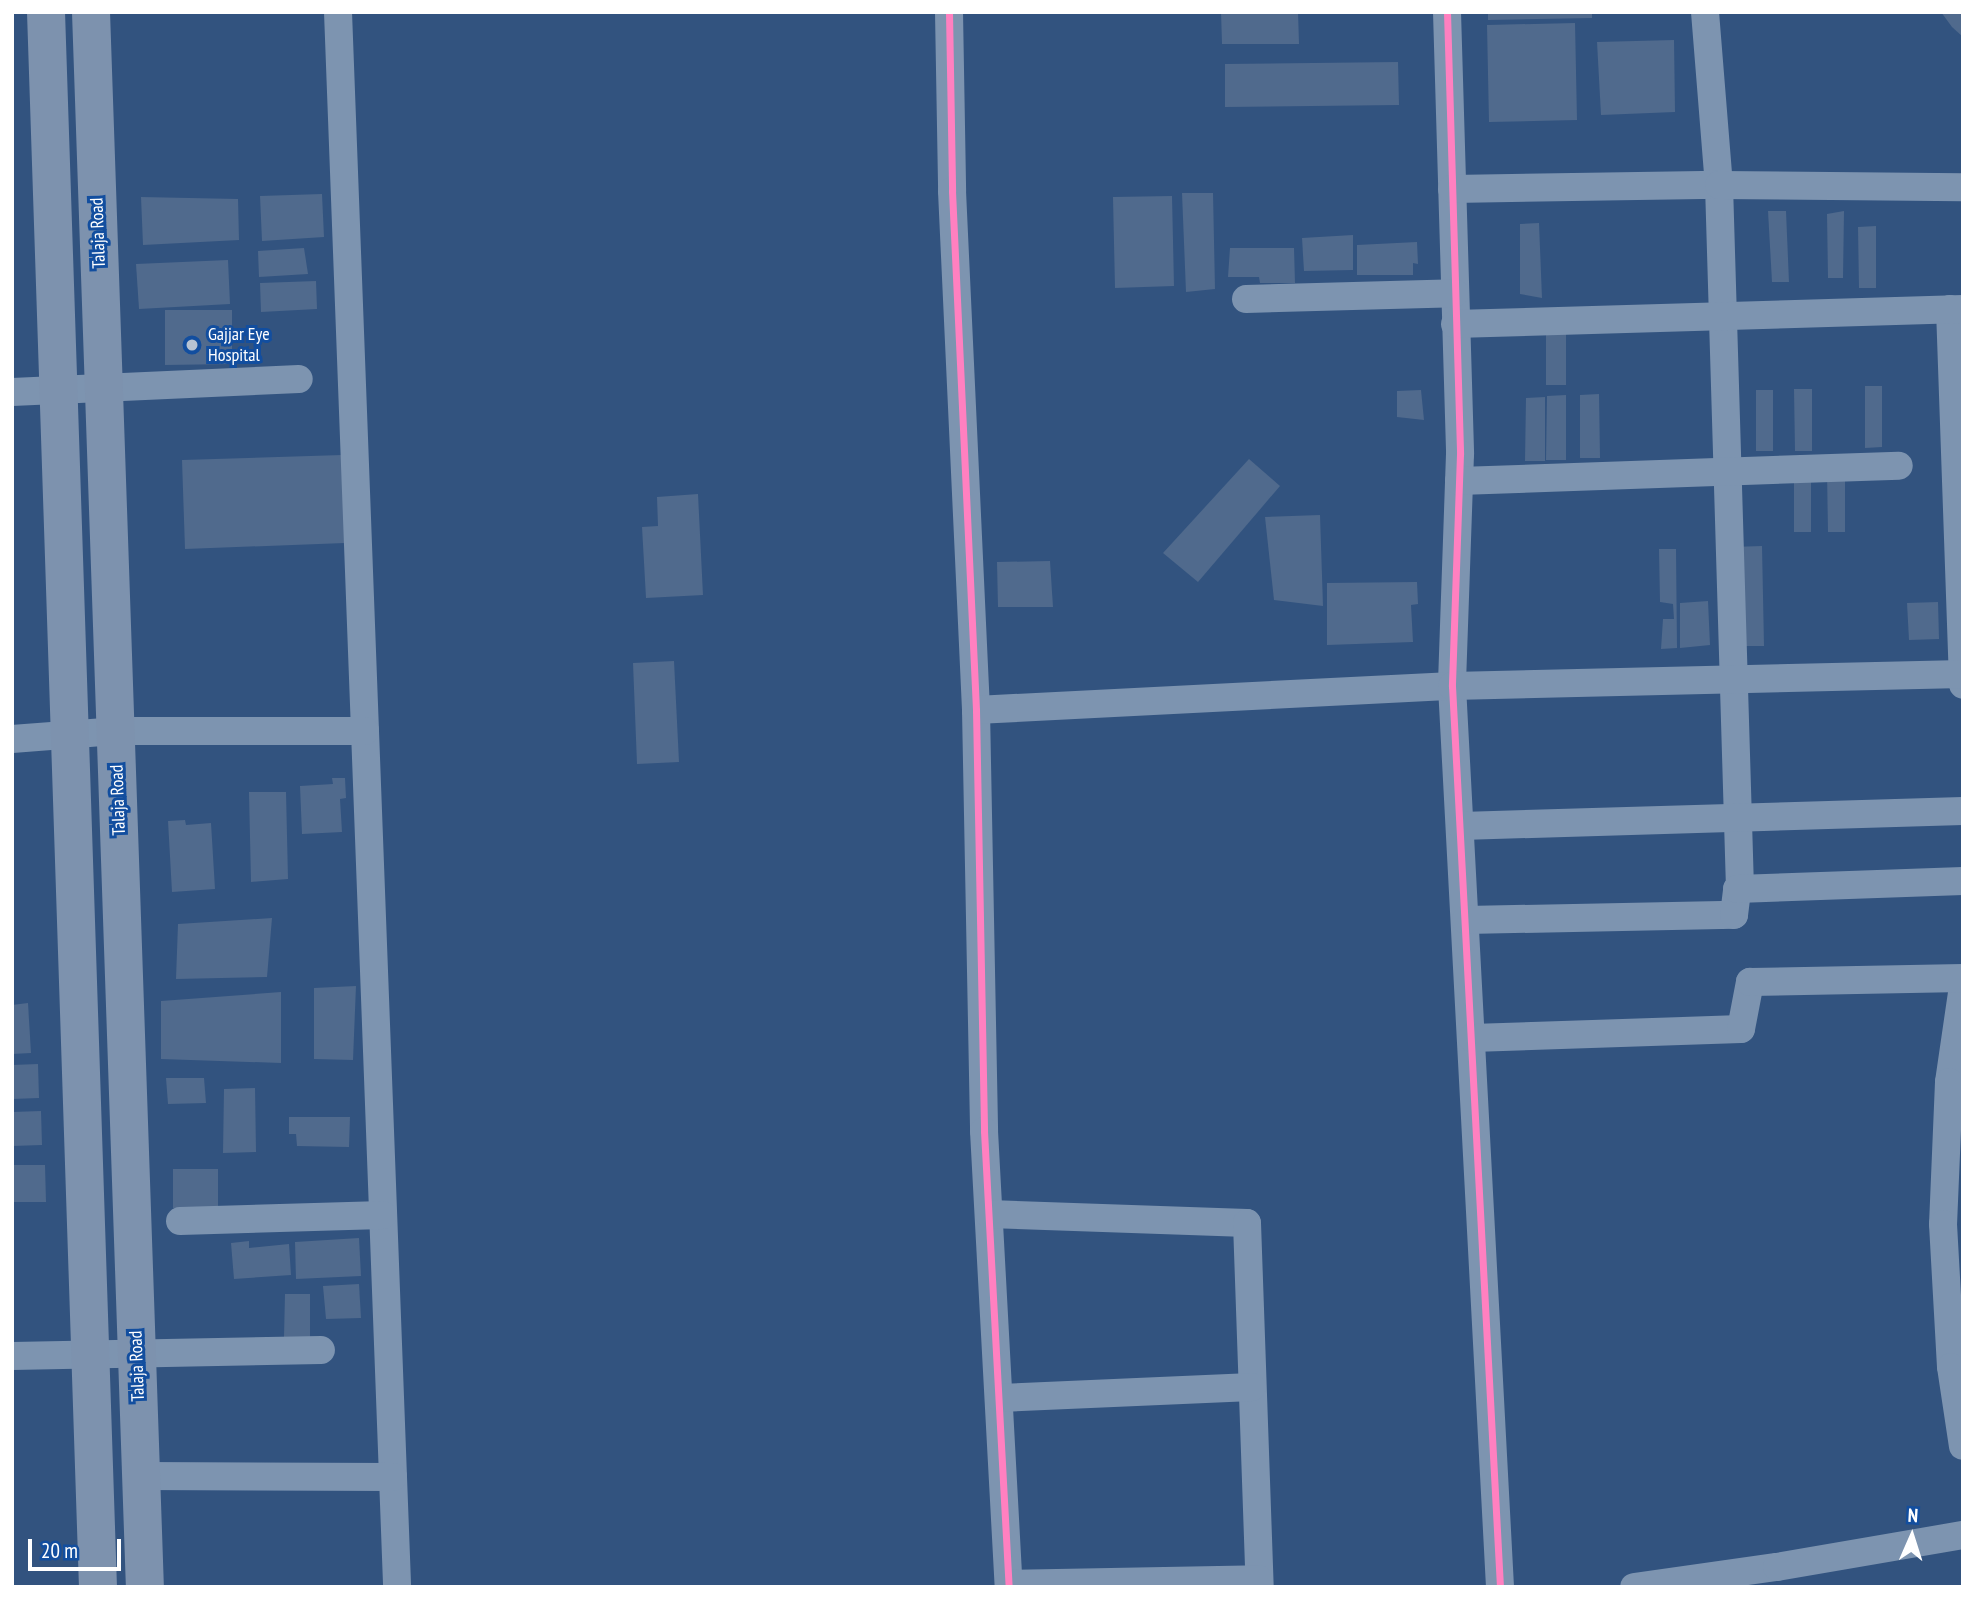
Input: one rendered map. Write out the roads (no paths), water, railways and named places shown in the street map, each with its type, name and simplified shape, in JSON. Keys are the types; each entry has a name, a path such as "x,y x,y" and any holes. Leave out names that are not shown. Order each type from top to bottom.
{"main road":[{"path":"46,12 97,1587"},
{"name":"Talaja Road","path":"90,12 145,1587"}],"street":[{"path":"338,12 397,1587"},
{"path":"949,12 953,219 976,710 984,1117 989,1214 1000,1398 1009,1585 1259,1583 1247,1223 989,1214"},
{"path":"1447,12 1459,481 1452,686 1500,1587"},
{"path":"1705,12 1719,185 1740,889"},
{"path":"1451,190 1719,185 1963,187"},
{"path":"1246,299 1455,293"},
{"path":"1455,324 1956,309 1963,685"},
{"path":"12,392 104,390 299,379"},
{"path":"1459,481 1899,466"},
{"path":"976,710 1452,686 1963,674"},
{"path":"12,739 115,731 365,731"},
{"path":"1461,826 1738,815 1963,811"},
{"path":"1466,920 1734,915 1737,889 1963,881"},
{"path":"1472,1038 1741,1029 1750,982 1963,978"},
{"path":"1963,986 1949,1082 1943,1224 1951,1367 1963,1446"},
{"path":"180,1221 383,1215"},
{"path":"12,1356 321,1350"},
{"path":"1000,1398 1252,1387"},
{"path":"141,1476 393,1477"},
{"path":"1634,1587 1756,1578 1963,1535"}],"place":[{"name":"Gajjar Eye Hospital","path":"192,345"}]}
